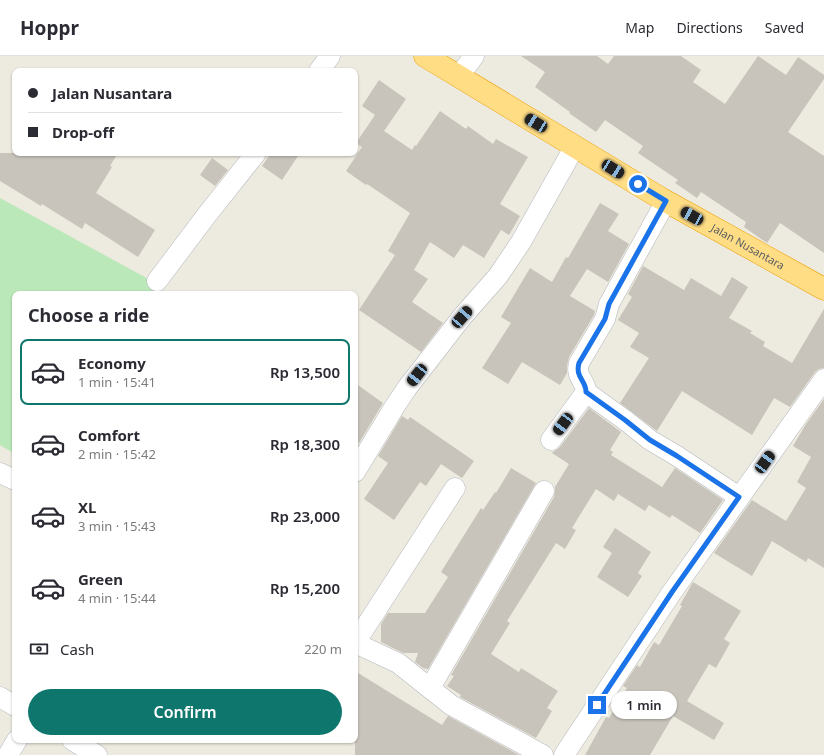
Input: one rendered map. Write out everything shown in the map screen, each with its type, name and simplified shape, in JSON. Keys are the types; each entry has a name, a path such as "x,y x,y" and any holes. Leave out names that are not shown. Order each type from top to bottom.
{"highway":[{"name":"Jalan Nusantara","path":"425,56 666,201 824,289"}],"street":[{"path":"320,68 330,56"},
{"path":"459,76 474,56"},
{"path":"358,467 407,388 462,317 498,276 521,242 575,146"},
{"path":"157,281 254,156"},
{"path":"666,201 609,304 605,319 579,363 577,368 578,374 586,388 586,392 654,443 677,456 739,497"},
{"path":"564,755 672,592 824,379"},
{"path":"551,440 586,392"},
{"path":"0,472 12,478"},
{"path":"358,638 455,488"},
{"path":"430,688 544,491"},
{"path":"358,644 398,663 452,706 543,755"},
{"path":"0,697 12,704"},
{"path":"8,755 15,743"},
{"path":"77,743 98,755"}],"green space":[{"path":"0,198 163,287 160,291 12,291 12,452 0,445"}],"building":[{"path":"521,56 597,56 608,64 614,56 681,56 701,70 693,82 725,104 758,56 786,75 798,57 824,75 824,79 788,132 824,156 824,253 780,223 767,243 744,227 746,222 701,192 697,198 675,183 678,180 638,153 643,146 605,120 596,132 535,87 545,72"},
{"path":"379,80 406,99 384,131 412,150 440,111 466,129 468,126 493,144 496,139 528,157 500,204 520,216 509,235 501,230 484,258 463,245 454,258 430,242 414,270 428,279 412,302 443,323 421,352 359,310 395,255 388,251 410,213 346,171 356,156 358,156 358,153 362,147 358,144 358,140 375,115 362,106"},
{"path":"0,153 12,153 12,156 116,156 110,166 112,167 96,193 155,230 138,257 85,223 82,229 42,204 41,206 0,181"},
{"path":"269,156 298,156 282,180 262,166"},
{"path":"212,158 228,170 215,186 200,175"},
{"path":"600,203 619,214 608,231 629,244 608,282 587,269 570,296 595,311 569,357 567,373 560,385 522,362 508,384 482,368 511,323 501,317 530,268 552,282 566,257 568,258"},
{"path":"643,266 684,290 691,278 721,296 732,277 748,287 729,318 752,331 750,333 765,342 763,346 792,363 824,309 824,368 815,372 790,407 774,398 752,435 682,391 657,431 620,403 649,358 630,347 639,333 618,320 632,297 628,294"},
{"path":"358,385 383,403 358,442"},
{"path":"824,399 824,568 808,558 806,562 772,541 752,576 714,553 752,500 786,521 806,488 797,482 811,457 793,446 806,424"},
{"path":"589,408 621,432 610,450 613,452 611,455 662,487 675,468 723,500 700,533 672,515 670,518 649,505 645,511 618,494 614,501 596,489 572,528 576,530 565,549 556,543 507,621 510,623 491,654 519,672 521,668 558,691 547,708 552,711 536,738 460,697 461,695 447,686 454,676 451,675 554,497 555,487 569,464 552,453 560,447"},
{"path":"402,416 408,420 410,417 474,461 462,478 441,464 426,486 420,482 394,520 364,499 388,463 378,456"},
{"path":"511,468 536,483 428,669 423,668 415,662 418,653 403,653 381,642 381,624 388,613 425,613 448,577 441,572 481,508 483,510 495,492 496,493"},
{"path":"615,528 651,552 638,573 642,576 628,597 597,577 612,553 603,547"},
{"path":"693,582 741,611 724,639 730,643 716,668 709,664 687,701 724,723 714,740 673,716 650,755 585,755 606,717 609,718 627,688 623,686 637,665 640,667 654,642 659,645 682,606 680,605"},
{"path":"358,673 442,725 448,716 519,755 355,755 355,743 358,743"}],"route":[{"path":"597,705 672,592 739,497 677,456 658,446 586,392 586,388 579,376 577,368 579,363 605,319 609,304 666,201 638,184"}]}
